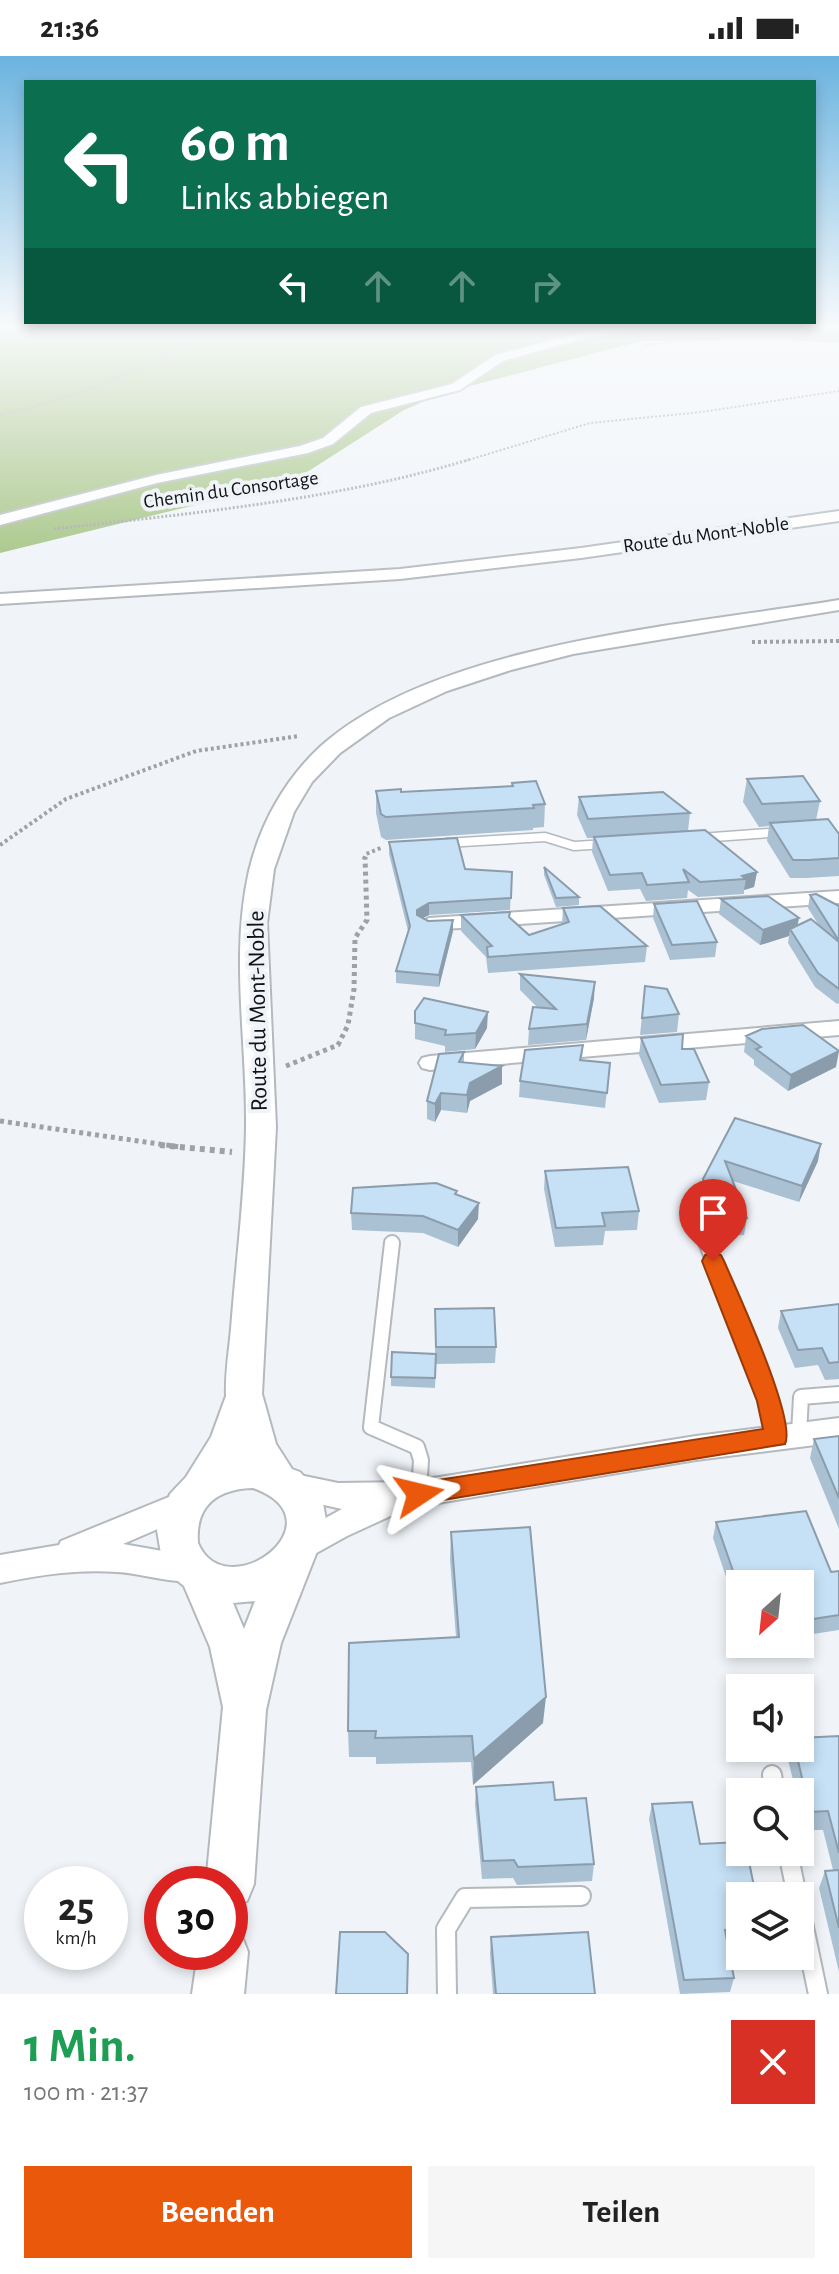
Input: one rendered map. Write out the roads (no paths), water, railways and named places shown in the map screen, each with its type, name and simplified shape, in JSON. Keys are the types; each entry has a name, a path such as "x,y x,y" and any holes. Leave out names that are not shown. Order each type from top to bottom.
{"street":[{"path":"0,520 142,482 303,450 328,441 359,415"},
{"name":"Route du Mont-Noble","path":"0,599 400,574 581,553 839,516"},
{"name":"Route du Mont-Noble","path":"194,1495 228,1441 244,1395 261,1155 254,928 264,861 272,833 291,795 313,767 338,744 408,700 510,666 624,639 839,605"},
{"path":"429,924 839,897"},
{"path":"430,1063 839,1028"},
{"name":"Route du Mont-Noble","path":"244,1395 256,1444 284,1482"},
{"path":"0,1569 59,1556 194,1495 231,1473 254,1472 338,1496 414,1494 788,1435 839,1430"},
{"path":"231,1866 244,1710 260,1643 307,1531 307,1514 301,1499 284,1482"},
{"path":"59,1556 116,1556 195,1571 216,1582 245,1584 265,1579 336,1526 414,1494"},
{"path":"194,1495 178,1519 176,1539 180,1552 195,1571 231,1647 244,1710"},
{"path":"218,1994 221,1970"}],"lane":[{"path":"683,839 792,832"},
{"path":"383,847 545,837 574,846 621,843"},
{"path":"702,1232 769,1401 788,1435"},
{"path":"392,1243 371,1427 417,1447 421,1460 414,1494"},
{"path":"788,1435 801,1397 839,1394"},
{"path":"447,1994 446,1929 465,1898 581,1896"},
{"path":"813,1970 818,1994"}]}
